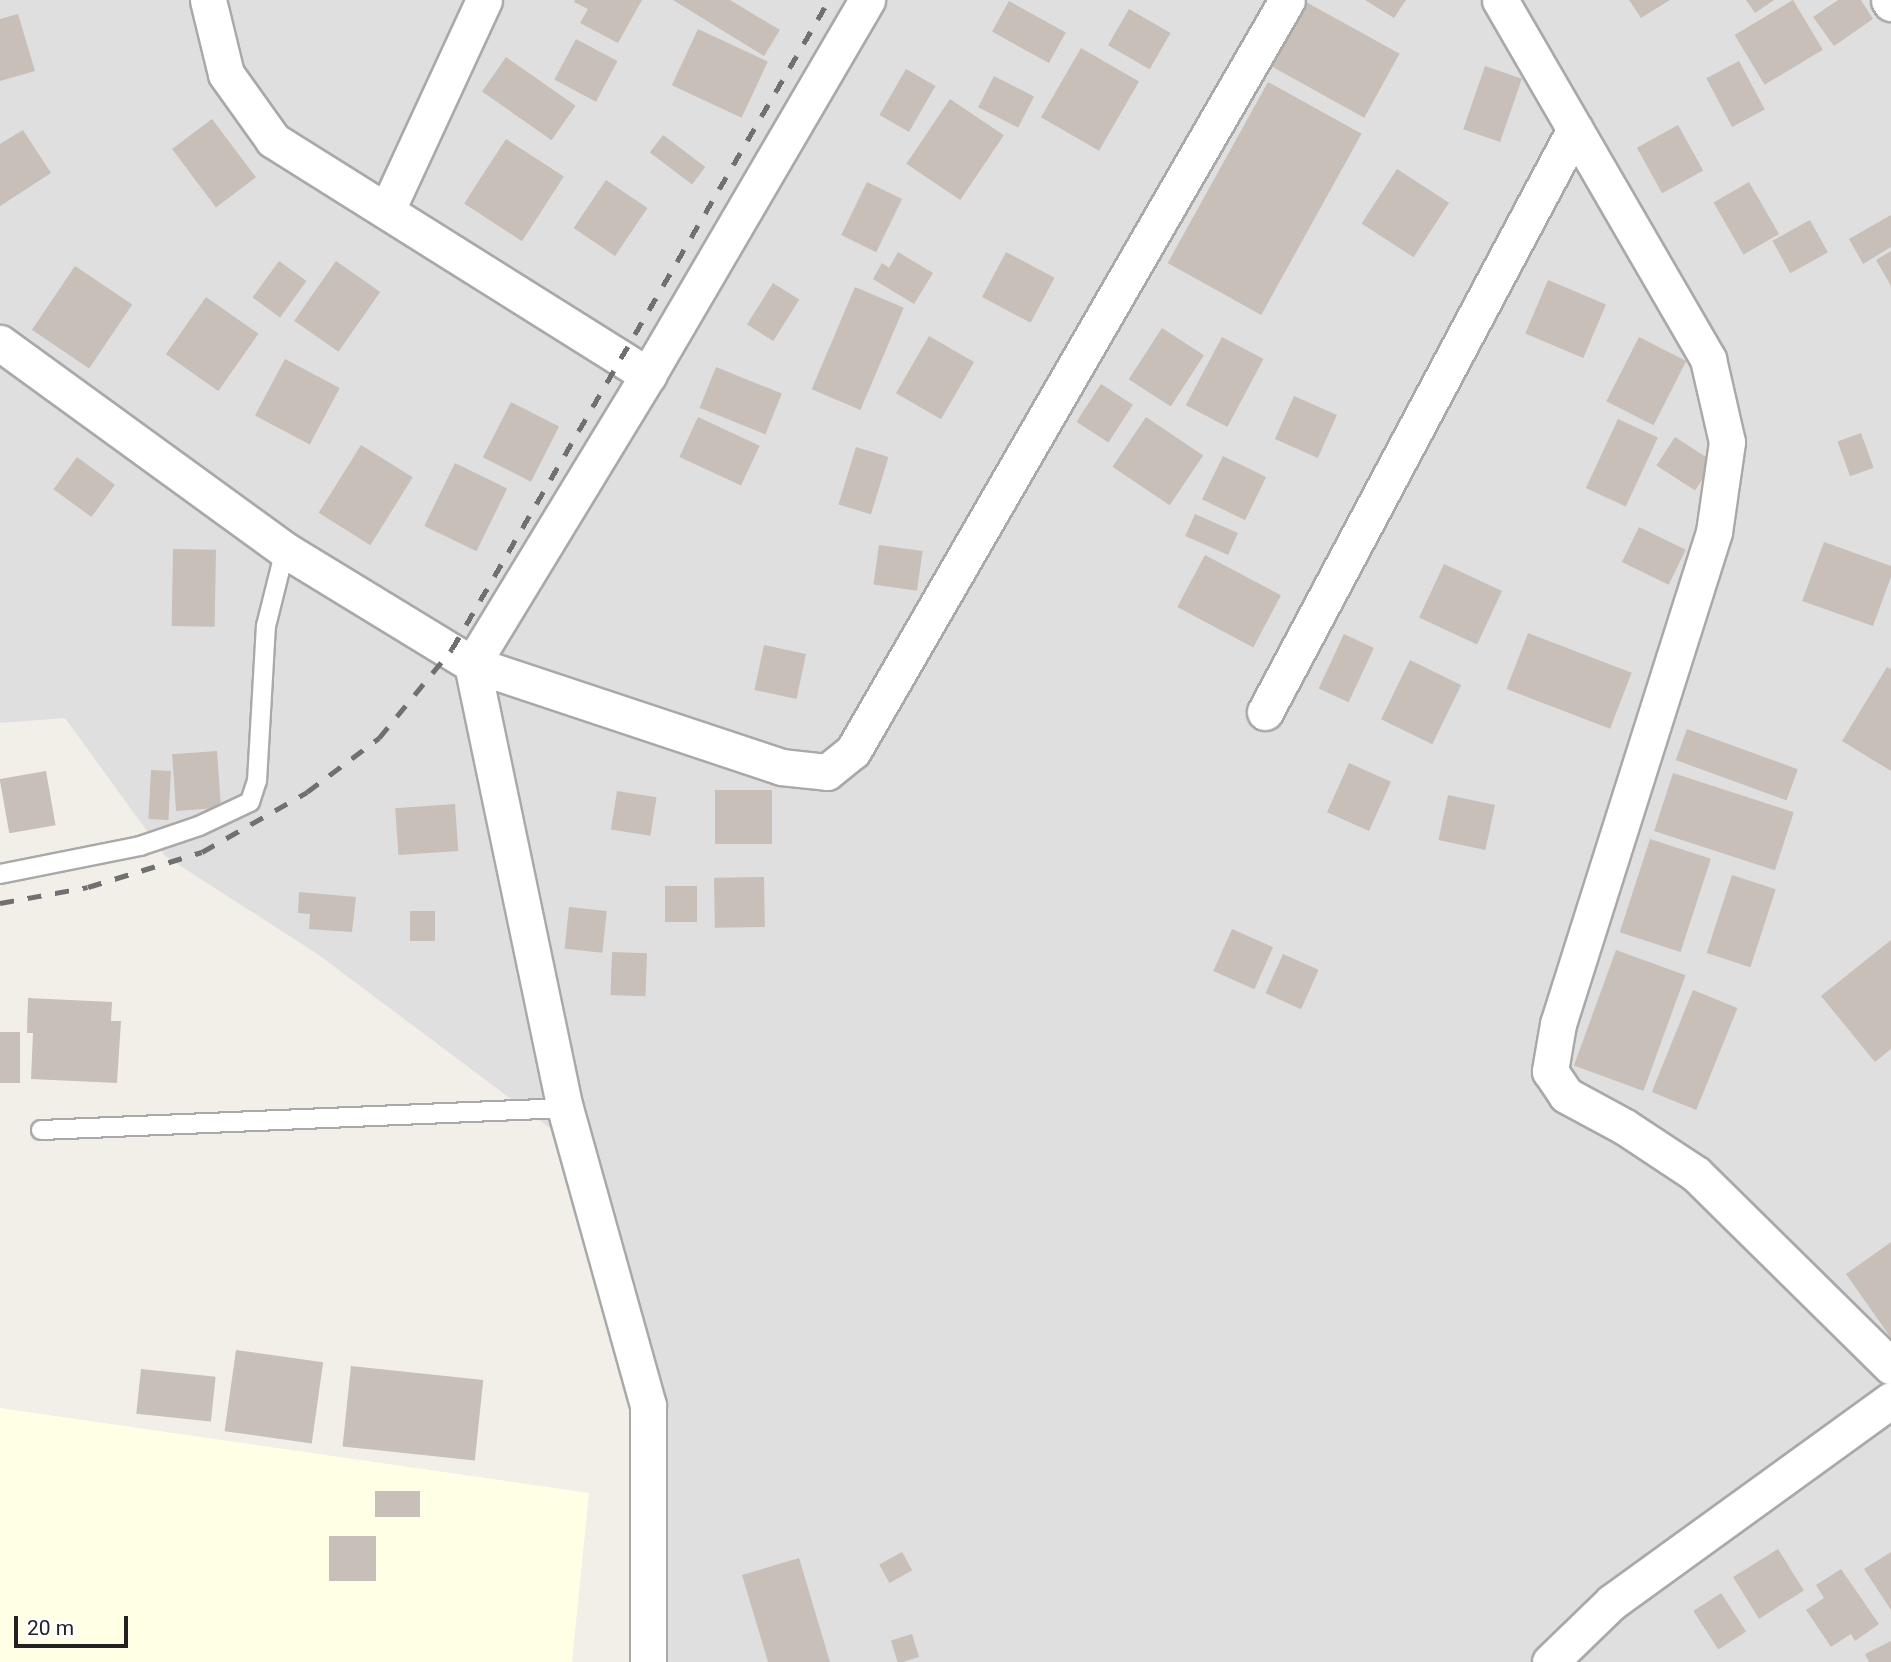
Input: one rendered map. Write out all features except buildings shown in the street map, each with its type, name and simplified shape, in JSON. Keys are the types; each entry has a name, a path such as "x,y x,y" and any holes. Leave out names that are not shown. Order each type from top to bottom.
{"street":[{"path":"208,0 226,74 273,140 648,375"},
{"path":"387,210 484,0"},
{"path":"648,1662 648,1405 565,1108 471,664 648,375 867,0"},
{"path":"0,343 285,550 471,664 781,767 827,772 853,751 1287,0"},
{"path":"1500,0 1708,359 1727,442 1714,532 1558,1024 1550,1071 1566,1095 1625,1127 1696,1174 1891,1366"},
{"path":"1265,712 1575,130"},
{"path":"1550,1662 1612,1602 1891,1400"}],"lane":[{"path":"0,874 140,846 199,826 250,802 257,780 266,626 285,550"},
{"path":"41,1130 565,1108"}],"shaded area":[{"path":"0,0 1891,0 1891,1662 668,1662 594,1161 316,953 165,856 65,718 0,723"},
{"path":"0,1408 589,1493 572,1662 0,1662"}],"railway":[{"path":"0,903 88,887 202,852 307,792 379,738 452,649 829,0"}]}
